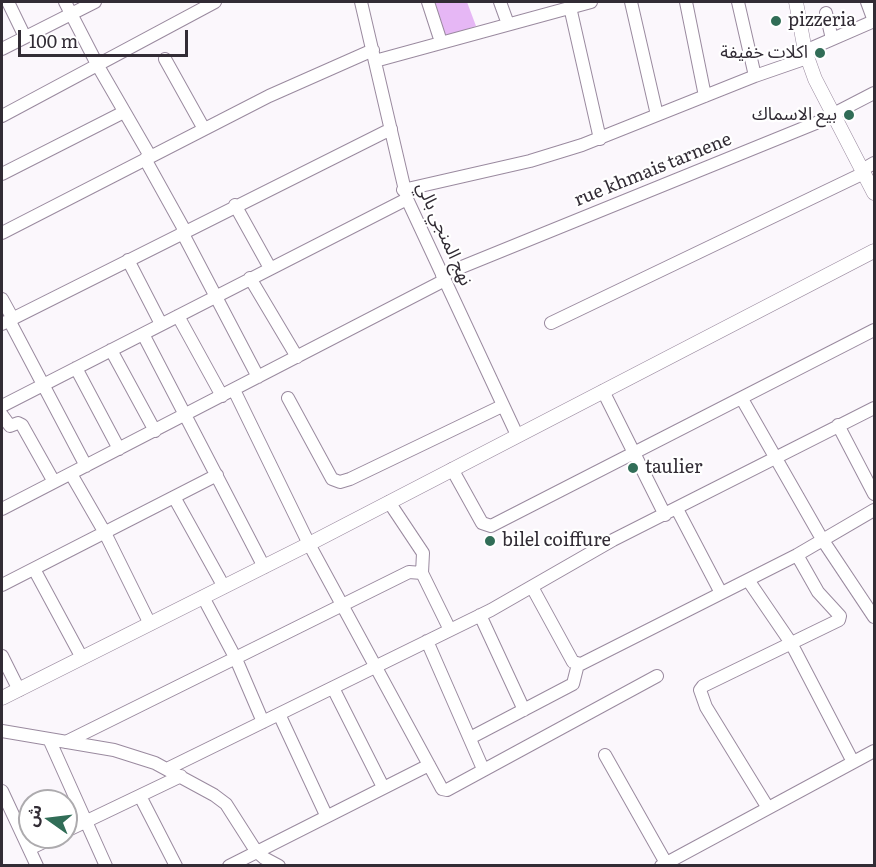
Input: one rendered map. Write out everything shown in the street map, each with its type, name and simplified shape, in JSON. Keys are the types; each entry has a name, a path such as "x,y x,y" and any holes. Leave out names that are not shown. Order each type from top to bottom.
{"street":[{"path":"8,2 25,37"},
{"path":"65,2 148,158 215,297 258,377"},
{"path":"2,49 95,2"},
{"name":"نهج المنجي بالي","path":"361,2 405,195 517,435"},
{"path":"428,2 441,42"},
{"path":"500,2 508,24"},
{"path":"2,233 269,96 374,56 441,42 565,6 591,2"},
{"path":"631,2 657,115"},
{"path":"686,2 705,96"},
{"path":"738,2 755,76"},
{"path":"796,2 806,55 833,114 867,169 874,193"},
{"path":"2,406 215,297 405,195 530,161 600,139 806,55 832,39 874,21 867,2"},
{"path":"4,110 98,66 207,3"},
{"path":"565,6 600,139"},
{"path":"826,13 832,39"},
{"path":"165,59 204,129"},
{"name":"rue khmais tarnene","path":"2,509 297,357 443,278 581,217 644,195 833,114 874,93"},
{"path":"2,174 124,112"},
{"path":"8,321 235,205 391,129"},
{"path":"551,322 867,169"},
{"path":"235,205 270,268"},
{"path":"2,699 309,544 874,251"},
{"path":"128,260 161,324"},
{"path":"250,278 297,357"},
{"path":"2,298 8,321 86,466"},
{"path":"178,316 222,396"},
{"path":"452,469 482,523 492,526 874,330"},
{"path":"143,334 264,567"},
{"path":"111,350 155,430"},
{"path":"76,368 119,449"},
{"path":"234,390 309,544 444,791 657,676"},
{"path":"603,391 665,514"},
{"path":"288,398 332,478 340,482 502,406"},
{"path":"742,399 773,457 822,539 874,617"},
{"path":"167,769 480,615 665,514 728,484 773,457 874,408"},
{"path":"2,415 10,426 18,423 22,425 54,482"},
{"path":"838,425 874,494"},
{"path":"71,474 105,533 150,624"},
{"path":"2,585 217,475"},
{"path":"174,497 224,587"},
{"path":"389,502 423,553 422,573 450,630"},
{"path":"677,509 722,593"},
{"path":"578,664 602,655 797,555 874,510"},
{"path":"768,808 706,707 700,690 703,686 840,618 818,592 797,555"},
{"path":"34,569 82,658"},
{"path":"66,742 408,572 422,573"},
{"path":"748,580 791,643 853,762"},
{"path":"532,587 565,649 578,664"},
{"path":"204,597 236,659 263,722"},
{"path":"480,615 524,710"},
{"path":"427,641 483,769"},
{"path":"2,656 19,690"},
{"path":"471,738 573,684 578,664"},
{"path":"333,688 383,787"},
{"path":"279,714 326,815"},
{"path":"2,731 130,754 181,776 226,804 255,852 260,866"},
{"path":"49,739 106,866"},
{"path":"605,755 664,864 874,751"},
{"path":"229,866 429,765"},
{"path":"78,825 181,776"},
{"path":"2,791 18,825"},
{"path":"140,796 176,866"},
{"path":"29,849 37,866"},
{"path":"255,852 279,866"}],"shaded area":[{"path":"435,2 467,2 476,26 446,37"}],"place":[{"name":"pizzeria","path":"776,21"},
{"name":"اكلات خفيفة","path":"820,53"},
{"name":"بيع الاسماك","path":"849,115"},
{"name":"taulier","path":"633,468"},
{"name":"bilel coiffure","path":"490,541"}]}
